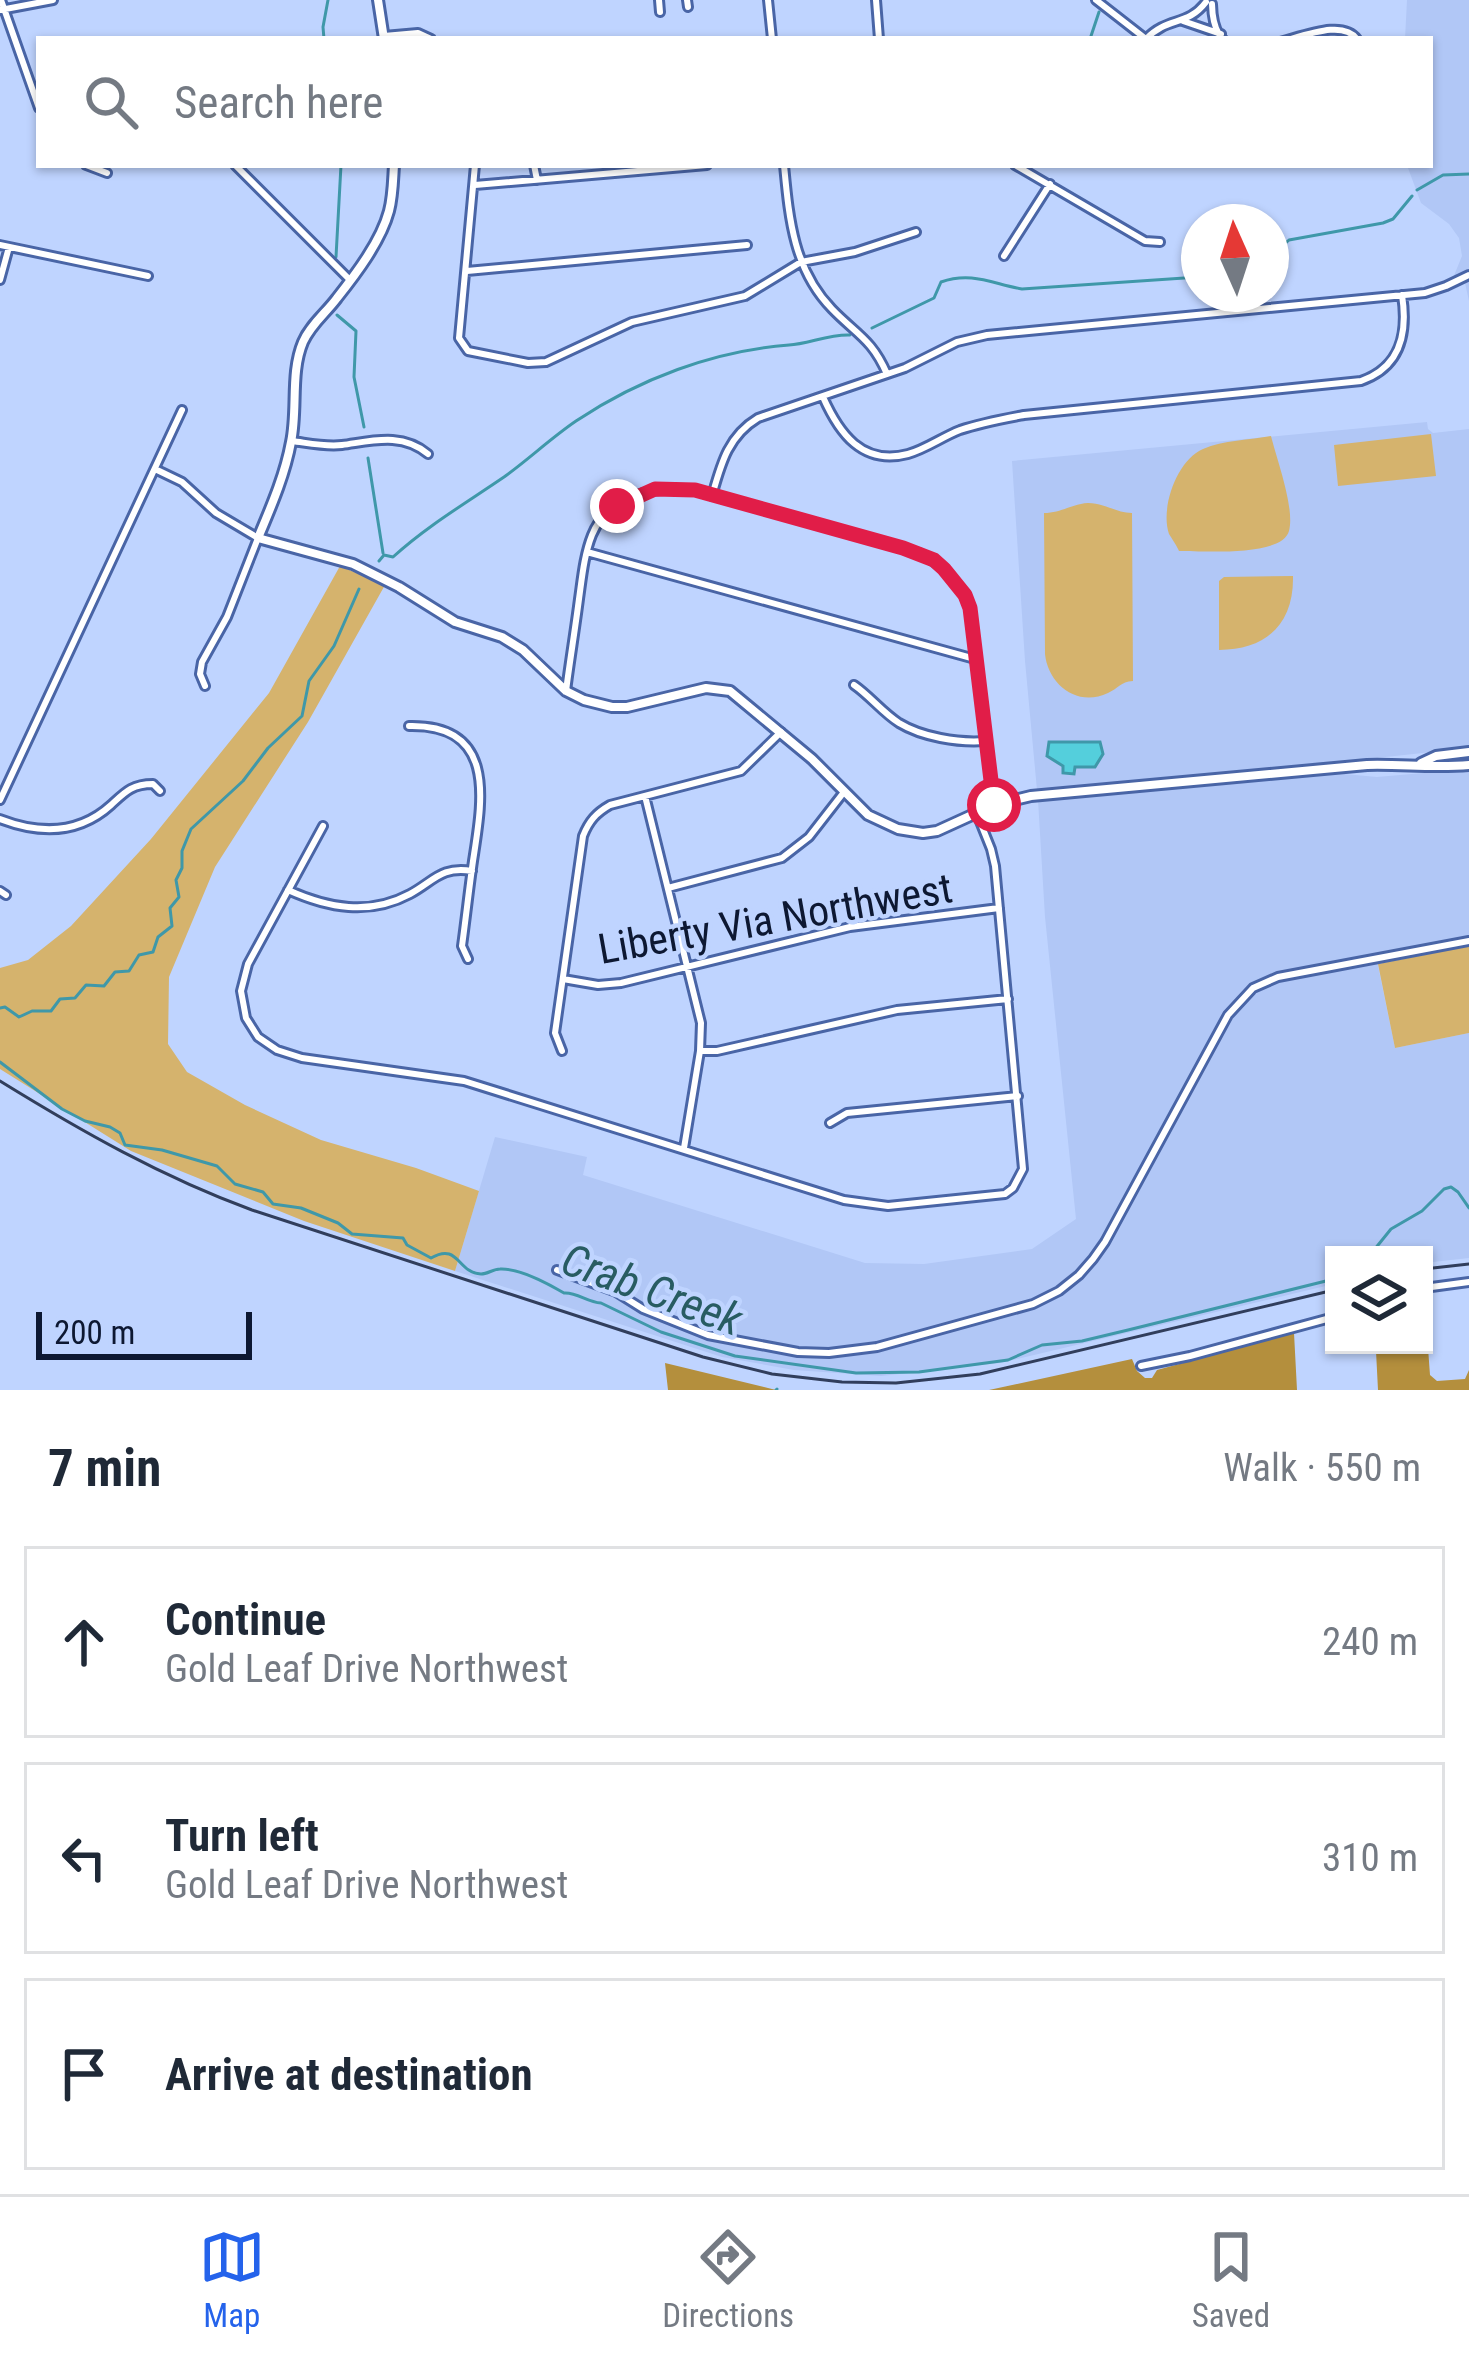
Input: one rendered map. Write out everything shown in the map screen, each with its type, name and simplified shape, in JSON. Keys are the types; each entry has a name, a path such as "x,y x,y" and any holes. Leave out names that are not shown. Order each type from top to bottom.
{"street":[{"path":"36,100 2,6 53,0"},
{"path":"377,0 384,36"},
{"path":"659,0 660,12"},
{"path":"768,0 772,36"},
{"path":"876,0 879,36"},
{"path":"1096,0 1142,36"},
{"path":"1149,36 1158,27 1188,19 1210,2"},
{"path":"1210,2 1212,19 1225,35"},
{"path":"1180,20 1234,36"},
{"path":"1352,25 1356,36"},
{"path":"94,168 106,173"},
{"path":"238,168 350,280"},
{"path":"205,686 202,662 227,617 284,471 303,343 380,232 388,212 394,168"},
{"path":"476,168 459,331 464,346 478,354 536,364 642,319 745,296 801,262 855,252 916,232"},
{"path":"535,168 537,180"},
{"path":"475,185 673,168"},
{"path":"784,168 801,262 825,302 872,344 887,374"},
{"path":"1021,168 1144,241 1160,242"},
{"path":"1004,256 1050,184"},
{"path":"466,271 747,245"},
{"path":"0,280 4,246 148,276"},
{"path":"712,496 723,457 746,425 887,374 957,342 987,335 1402,295 1436,290 1469,274"},
{"path":"823,397 840,432 854,445 896,456 998,420 1361,381 1380,372 1400,347 1405,330 1402,295"},
{"path":"0,800 182,410"},
{"path":"292,441 339,445 396,440 428,454"},
{"path":"155,469 182,482 229,523 258,538 353,564 455,622 502,637 523,650 566,691 584,700 612,707 641,705 706,688 730,691 877,820 910,832 937,830 994,805 1063,792 1367,765 1469,765"},
{"path":"566,691 587,552 599,522 638,494 655,489 712,496 903,548 934,560 948,572 970,608 994,805"},
{"path":"587,552 975,659"},
{"path":"854,685 895,720 915,730 959,741 985,741"},
{"path":"409,726 452,736 463,743 477,766 482,790 463,946 468,959"},
{"path":"562,1051 555,1033 583,836 592,817 610,805 741,771 781,732"},
{"path":"1420,764 1436,756 1469,752"},
{"path":"0,818 32,829 64,829 97,815 130,788 153,784 160,791"},
{"path":"668,887 782,857 809,837 844,792"},
{"path":"645,796 701,1023 684,1148"},
{"path":"322,826 243,979 246,1018 268,1045 302,1058 464,1081 869,1205 910,1205 1005,1194 1023,1169 1000,908 992,848 977,814"},
{"path":"288,890 340,908 373,907 405,897 449,870 472,871"},
{"name":"Liberty Via Northwest","path":"562,980 609,985 873,922 1000,908"},
{"path":"557,1270 708,1335 798,1352 878,1347 1033,1304 1079,1275 1105,1242 1201,1060 1235,1005 1253,988 1278,977 1469,941"},
{"path":"700,1051 897,1010 1008,999"},
{"path":"830,1123 847,1113 1018,1096"},
{"path":"1433,1287 1469,1282"},
{"path":"1141,1366 1325,1319"}],"shaded area":[{"path":"1407,0 1469,0 1469,301 1463,274 1453,278 1462,256 1459,238 1421,203 1408,168 1433,168 1433,36 1405,36"},
{"path":"1427,422 1433,433 1469,429 1469,748 1037,790 1012,461"},
{"path":"1431,434 1436,476 1338,486 1334,445"},
{"path":"1271,436 1290,510 1289,531 1283,539 1240,551 1179,551 1169,534 1167,511 1185,463 1211,446"},
{"path":"1088,503 1132,513 1133,681 1097,697 1066,690 1052,675 1045,654 1044,513"},
{"path":"340,566 385,585 308,722 215,867 169,977 168,1044 187,1072 245,1105 321,1140 479,1191 455,1271 304,1221 131,1151 0,1069 0,968 28,960 71,926 151,839 269,693"},
{"path":"1293,576 1288,608 1274,631 1251,645 1219,650 1219,581 1224,577"},
{"path":"1049,742 1100,742 1103,754 1095,767 1075,767 1074,774 1063,773 1063,766 1047,756"},
{"path":"1469,769 1469,937 1376,956 1395,1048 1469,1033 1469,1258 1433,1262 1433,1246 1325,1246 1325,1286 1000,1363 881,1376 794,1370 722,1357 455,1271 495,1137 587,1157 583,1175 865,1263 924,1264 1032,1249 1076,1219 1038,800 1333,773 1377,777"},
{"path":"1469,946 1469,1033 1395,1048 1378,964"},
{"path":"1294,1333 1297,1390 989,1390 1132,1359 1137,1371 1152,1378 1157,1370"},
{"path":"1376,1354 1428,1354 1430,1375 1437,1381 1465,1379 1469,1370 1469,1390 1378,1390"},
{"path":"665,1363 776,1390 668,1390"}],"waterway":[{"path":"324,36 328,0"},
{"path":"1091,36 1099,12"},
{"path":"336,257 341,168"},
{"path":"1417,190 1443,175 1469,174"},
{"path":"1289,240 1383,223 1393,219 1412,196"},
{"path":"872,328 934,298 941,282 952,279 973,278 1022,289 1181,278"},
{"path":"337,315 356,331 354,377 364,427"},
{"path":"379,561 384,555 393,557 567,428 625,392 705,361 850,335"},
{"path":"368,458 383,553"},
{"path":"0,1008 19,1017 51,1011 60,999 75,998 86,985 104,986 115,972 129,971 139,955 153,952 158,937 172,926 170,908 179,897 176,880 191,829 302,716 309,681 334,646 359,589"},
{"name":"Crab Creek","path":"0,1062 62,1109 120,1133 125,1145 217,1166 235,1184 263,1192 273,1204 301,1208 352,1234 403,1238 431,1258 447,1254 473,1272 508,1269 524,1274 661,1332 735,1356 856,1373 919,1372 1008,1360 1042,1345 1082,1341 1325,1281"},
{"name":"Crab Creek","path":"1377,1246 1391,1229 1422,1211 1444,1189 1458,1192 1469,1208"}],"railway":[{"path":"0,1081 123,1152 252,1210 703,1357 772,1374 896,1383 980,1374 1325,1292"},
{"path":"1433,1268 1469,1264"}],"route":[{"path":"617,506 655,489 695,490 903,548 936,562 956,582 970,608 994,805"}]}
